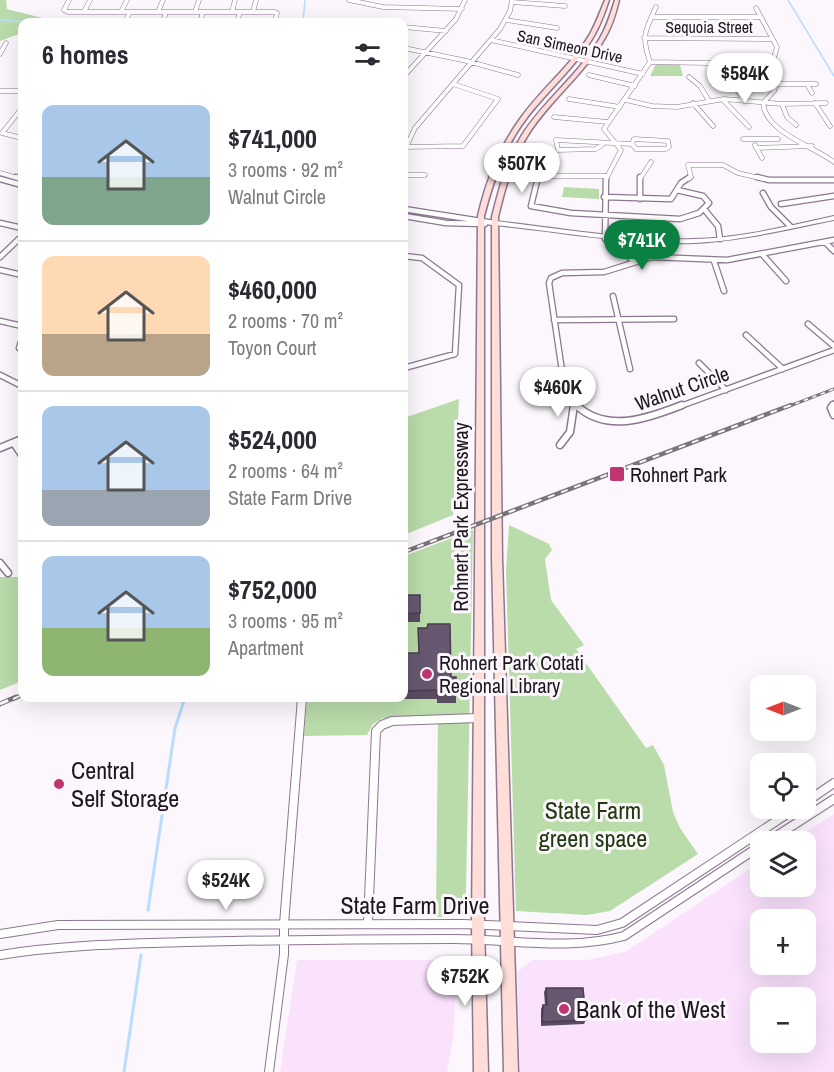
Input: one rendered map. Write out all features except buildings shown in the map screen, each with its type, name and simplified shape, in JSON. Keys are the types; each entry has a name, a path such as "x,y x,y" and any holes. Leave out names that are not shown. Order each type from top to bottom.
{"main road":[{"name":"Rohnert Park Expressway","path":"481,1072 478,940 478,718 481,222 488,187 509,140 532,108 576,59 594,33 607,0"},
{"name":"Rohnert Park Expressway","path":"511,1072 497,558 494,223 505,178 524,136 586,62 607,31 616,0"}],"street":[{"path":"69,0 64,11 253,12 277,13 276,18"},
{"path":"84,12 90,0"},
{"path":"121,12 127,0"},
{"path":"158,12 163,0"},
{"path":"195,12 199,0"},
{"path":"232,12 235,0"},
{"path":"253,12 256,0"},
{"path":"349,0 377,6 462,9"},
{"path":"408,71 446,31 462,9 465,0"},
{"path":"417,7 418,1"},
{"path":"408,141 415,128 506,20 512,1 565,6"},
{"path":"634,261 622,254 604,236 606,176 621,150 619,144 606,134 604,129 650,62 644,33 656,7"},
{"path":"756,8 773,39 777,52 770,70 776,84 774,91 762,103"},
{"path":"89,17 91,12"},
{"path":"127,18 130,12"},
{"path":"164,18 166,12"},
{"path":"201,18 203,12"},
{"path":"238,18 240,12"},
{"path":"653,17 761,17"},
{"path":"506,20 557,28"},
{"path":"408,27 446,31"},
{"name":"Sequoia Street","path":"644,38 773,39"},
{"name":"San Simeon Drive","path":"491,40 643,74"},
{"path":"0,54 6,43"},
{"path":"408,49 472,62 518,75"},
{"path":"650,62 771,64"},
{"path":"589,75 635,86"},
{"path":"689,77 700,86 709,101"},
{"path":"729,78 744,101"},
{"path":"408,147 463,146 498,99 453,84"},
{"path":"776,84 816,84"},
{"path":"807,84 812,93"},
{"path":"0,91 18,91"},
{"path":"569,99 620,107"},
{"path":"626,100 652,106 677,107 723,100 782,104 826,103"},
{"path":"723,100 749,127"},
{"path":"762,103 766,119 775,128 812,146 834,162"},
{"path":"816,103 822,117 830,126"},
{"path":"693,104 713,126"},
{"path":"782,104 787,117 796,125"},
{"path":"18,113 2,133 18,137"},
{"path":"554,117 608,122"},
{"path":"602,144 596,149 558,150 556,140 594,140 602,144 632,144 634,140 662,139 668,141 669,147 666,149 636,149 632,144"},
{"path":"743,140 778,139"},
{"path":"752,140 762,158"},
{"path":"756,148 812,146"},
{"path":"640,199 640,178 651,162"},
{"path":"604,197 671,199 681,183 691,177 688,165 723,165 738,173 778,181 834,179 834,187"},
{"path":"0,173 18,177"},
{"path":"408,175 425,175"},
{"path":"606,176 538,176 531,206 604,216 680,219 691,217 709,203 703,196 677,190"},
{"path":"0,179 18,184"},
{"path":"763,193 771,207 790,226"},
{"path":"781,204 834,196"},
{"path":"704,209 718,226 717,232 720,239"},
{"path":"408,210 481,222"},
{"path":"408,216 494,223 604,236 675,240 720,239 834,218"},
{"path":"0,223 18,227"},
{"path":"617,237 634,261"},
{"path":"0,257 18,240"},
{"path":"560,445 565,442 571,430 570,414 574,404 565,392 549,288 551,279 562,273 604,272 652,257 714,261 834,240"},
{"path":"825,242 834,251"},
{"path":"762,254 786,281"},
{"path":"408,256 422,258 459,285 455,354 408,367"},
{"path":"714,261 724,291"},
{"path":"0,270 18,274"},
{"path":"613,296 630,369"},
{"path":"554,320 675,319"},
{"path":"0,321 18,325"},
{"path":"808,324 834,348"},
{"path":"746,335 783,369"},
{"name":"Walnut Circle","path":"574,404 582,411 607,420 634,421 726,390 834,348"},
{"path":"699,363 726,390"},
{"path":"0,375 18,384"},
{"path":"832,406 834,415"},
{"path":"0,448 18,441"},
{"path":"14,443 18,449"},
{"path":"0,563 8,573"},
{"path":"269,1072 284,940 302,702"},
{"path":"368,923 376,731 382,725 392,721 478,718"},
{"path":"816,795 834,783"},
{"path":"784,831 834,799"},
{"name":"State Farm Drive","path":"0,934 58,925 135,924 478,924 597,930 622,923 779,819"},
{"name":"State Farm Drive","path":"0,955 54,946 132,943 284,940 478,940 568,944 601,942 624,936 750,853"}],"shaded area":[{"path":"834,814 834,1072 520,1072 517,972 533,960 587,960 625,952 750,869 750,897 816,897 816,831 808,831"},
{"path":"297,960 450,960 455,975 456,994 453,1037 447,1072 280,1072"}],"green space":[{"path":"0,0 6,0 7,9 42,18 18,18 18,34 0,41"},
{"path":"656,64 680,65 683,76 650,76"},
{"path":"564,187 599,189 599,199 562,197"},
{"path":"459,399 453,515 408,533 408,417"},
{"name":"State Farm green space","path":"509,525 549,544 552,550 545,559 551,600 584,645 576,649 646,748 653,745 664,765 673,812 680,828 698,854 610,911 587,915 516,911 506,570"},
{"path":"473,530 466,891 462,909 449,917 436,917 438,718 383,718 373,724 367,735 304,736 307,702 408,702 408,554"},
{"path":"0,577 18,577 18,683 0,690"}],"waterway":[{"path":"303,18 305,0"},
{"path":"788,0 834,76"},
{"path":"0,20 18,21"},
{"path":"148,910 175,728 184,702"},
{"path":"124,1072 141,955"}],"railway":[{"path":"787,407 834,389"},
{"path":"408,550 791,405"},
{"path":"0,704 16,697"},
{"path":"13,699 18,697"}],"place":[{"name":"Rohnert Park","path":"617,474"},
{"name":"Rohnert Park Cotati Regional Library","path":"427,674"},
{"name":"Central Self Storage","path":"59,784"},
{"name":"Bank of the West","path":"564,1009"}]}
